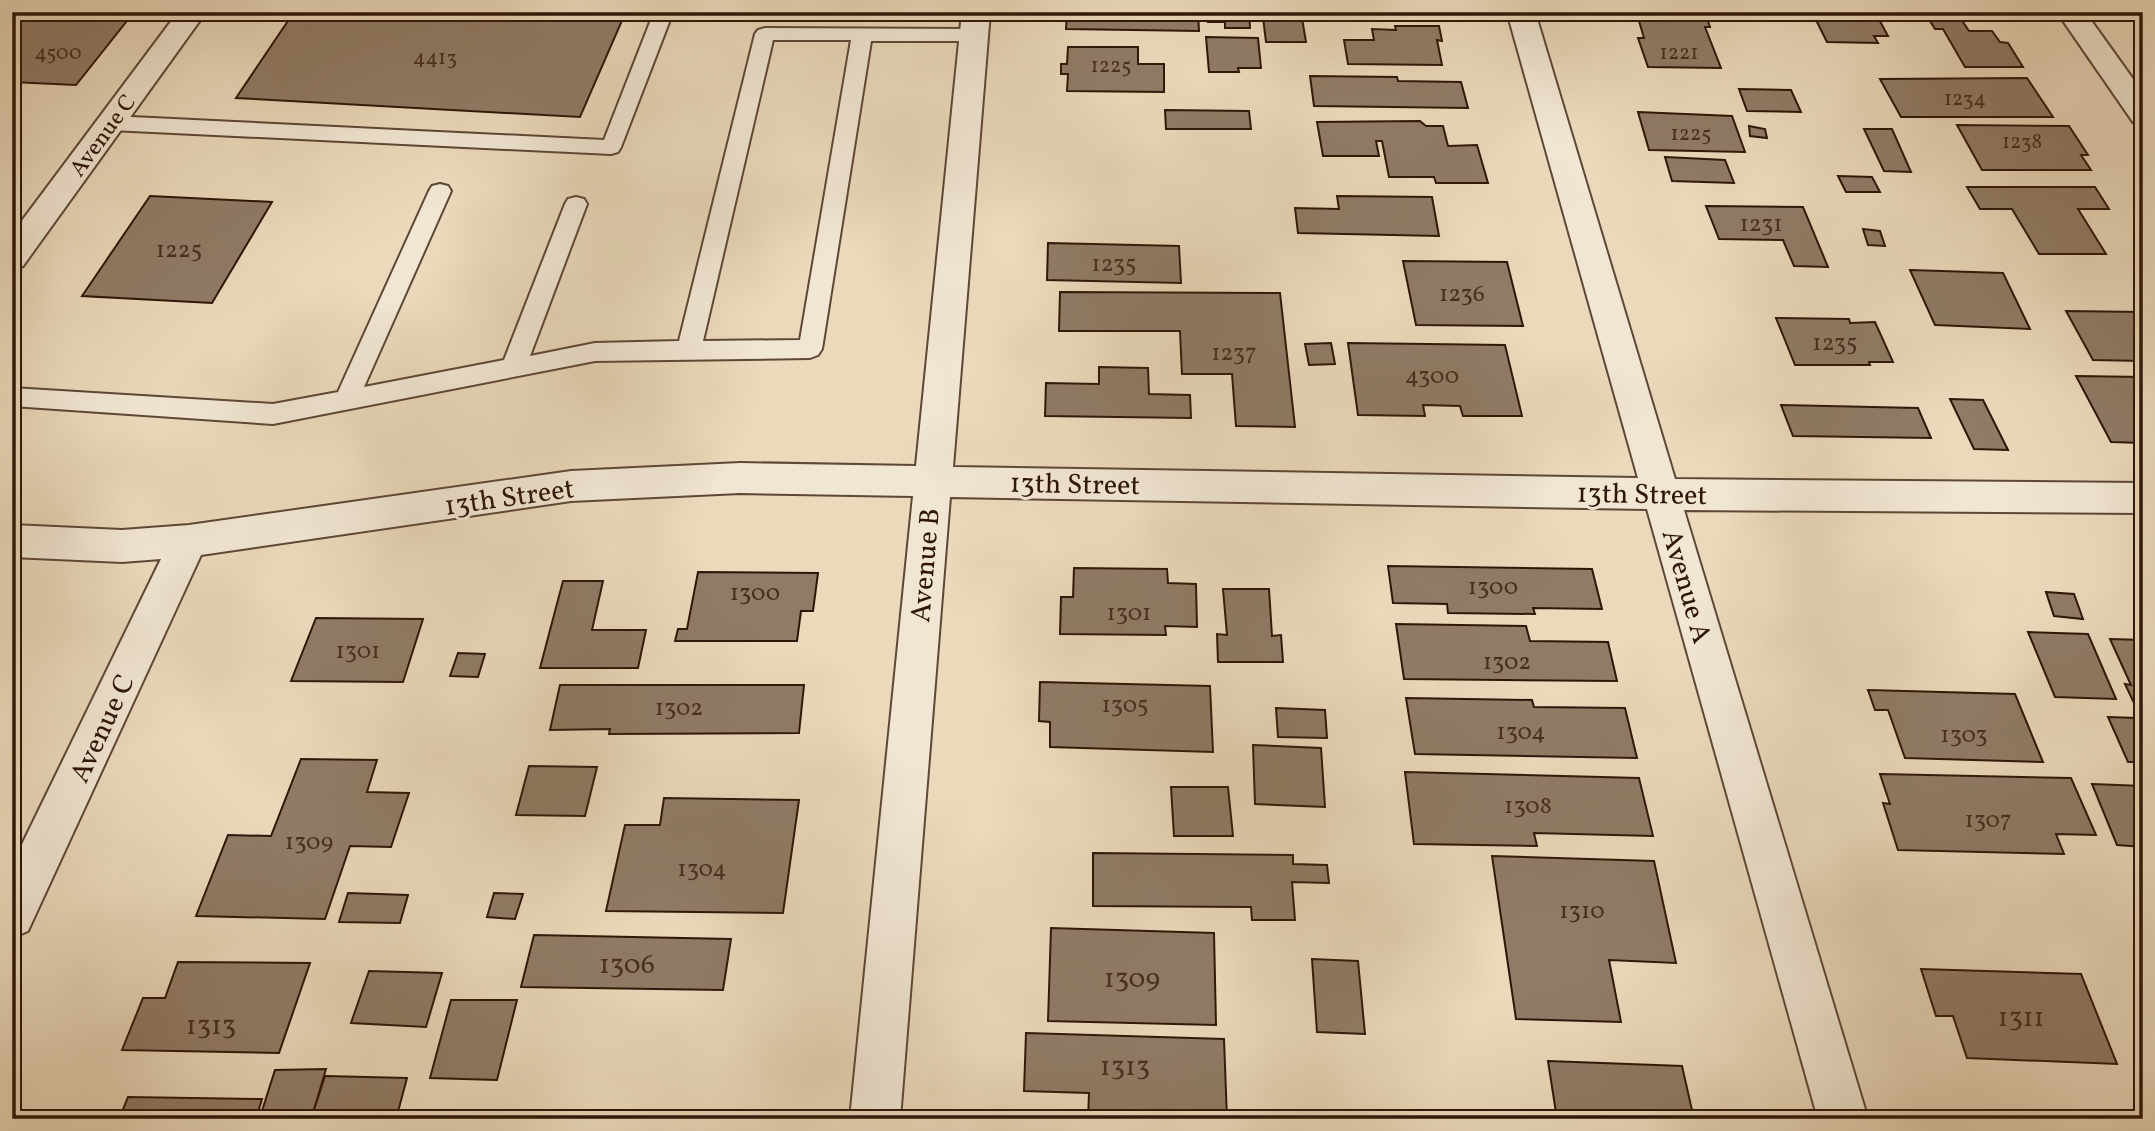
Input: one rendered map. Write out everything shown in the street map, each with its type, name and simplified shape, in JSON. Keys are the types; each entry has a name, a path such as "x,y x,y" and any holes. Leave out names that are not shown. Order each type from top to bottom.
{"street":[{"name":"Avenue C","path":"12,258 192,12"},
{"name":"Avenue A","path":"1521,12 1843,1119"},
{"path":"2071,12 2143,115"},
{"name":"Avenue B","path":"875,1119 975,23"},
{"name":"13th Street","path":"12,541 122,546 189,541 571,486 740,478 1661,494 2143,498"},
{"name":"Avenue C","path":"12,915 189,541"}],"lane":[{"path":"111,123 611,147 664,12"},
{"path":"689,351 765,34 862,34 975,23"},
{"path":"12,397 273,414 595,352 810,349 862,34"},
{"path":"346,400 440,191"},
{"path":"513,368 576,204"}],"building":[{"path":"21,12 134,12 76,85 12,82 12,22"},
{"path":"294,12 544,12 624,16 580,117 236,98"},
{"path":"1067,12 1198,12 1199,31 1066,29"},
{"path":"1208,12 1249,12 1250,28 1225,28 1225,22 1208,22"},
{"path":"1645,12 1705,12 1710,27 1705,27 1721,68 1648,67 1638,38 1644,38 1639,21 1648,21"},
{"path":"1812,12 1875,12 1888,36 1874,36 1878,43 1827,42"},
{"path":"1263,17 1302,18 1306,42 1266,42"},
{"path":"1961,19 1969,31 1992,31 2000,42 2008,43 2023,67 1965,67 1943,29 1935,29 1930,21"},
{"path":"1395,26 1439,26 1442,41 1437,40 1442,65 1348,64 1344,40 1374,40 1372,29 1396,30"},
{"path":"1206,37 1258,38 1261,68 1238,68 1239,72 1209,72"},
{"path":"1068,47 1138,47 1138,64 1164,64 1164,92 1067,91 1068,74 1061,74 1061,64 1067,64"},
{"path":"1310,76 1397,77 1398,81 1461,82 1468,108 1314,106"},
{"path":"2027,78 2053,117 1901,117 1880,79"},
{"path":"1739,89 1791,90 1801,112 1747,111"},
{"path":"1165,110 1249,111 1251,129 1166,129"},
{"path":"1638,112 1732,116 1745,152 1649,150"},
{"path":"1420,121 1426,126 1443,126 1448,146 1477,145 1488,183 1436,183 1434,177 1389,177 1382,141 1376,141 1379,156 1323,156 1317,122"},
{"path":"1957,125 2069,126 2088,155 2081,155 2091,170 1982,170"},
{"path":"1749,126 1765,129 1767,138 1750,136"},
{"path":"1864,129 1892,129 1911,172 1884,171"},
{"path":"1665,157 1725,160 1734,183 1672,181"},
{"path":"1838,176 1872,177 1880,192 1846,192"},
{"path":"1967,187 2095,187 2109,209 2078,209 2106,254 2039,254 2012,209 1980,209"},
{"path":"150,196 272,202 212,303 82,296"},
{"path":"1337,196 1432,197 1439,236 1298,233 1295,208 1339,209"},
{"path":"1706,206 1803,207 1828,267 1794,266 1783,240 1719,239"},
{"path":"1863,229 1880,231 1885,246 1868,245"},
{"path":"1048,243 1179,246 1181,283 1047,280"},
{"path":"1403,261 1507,262 1523,326 1416,325"},
{"path":"1910,270 2003,273 2030,329 1935,325"},
{"path":"1060,292 1280,293 1295,427 1236,426 1232,374 1182,374 1180,331 1059,331"},
{"path":"2066,311 2143,312 2143,361 2093,360"},
{"path":"1776,318 1875,322 1893,362 1869,362 1870,365 1795,365"},
{"path":"1331,343 1335,364 1309,365 1305,344"},
{"path":"1348,343 1505,345 1522,416 1463,416 1460,406 1423,405 1425,416 1358,415"},
{"path":"1099,367 1148,368 1149,394 1190,395 1191,418 1045,416 1046,383 1099,384"},
{"path":"2076,376 2143,377 2143,443 2111,442"},
{"path":"1950,399 1983,400 2008,450 1974,449"},
{"path":"1781,405 1918,408 1931,438 1793,436"},
{"path":"1388,566 1592,569 1602,609 1533,608 1535,614 1448,613 1447,604 1393,603"},
{"path":"1074,568 1167,569 1168,583 1196,584 1197,627 1165,626 1166,635 1060,634 1061,597 1073,597"},
{"path":"698,572 818,573 813,611 801,611 797,641 675,641 678,629 687,629"},
{"path":"563,581 603,581 592,630 646,630 638,668 540,668"},
{"path":"1223,589 1269,589 1272,636 1281,635 1283,662 1218,662 1217,634 1227,635"},
{"path":"2046,592 2074,594 2083,619 2054,616"},
{"path":"316,618 423,619 403,682 291,681"},
{"path":"1396,624 1526,626 1530,641 1608,642 1617,681 1404,679"},
{"path":"2028,632 2088,634 2116,699 2055,697"},
{"path":"2110,639 2143,640 2143,722 2125,684 2131,685"},
{"path":"458,653 485,654 478,677 450,676"},
{"path":"1040,682 1210,686 1213,752 1050,747 1050,722 1039,721"},
{"path":"560,685 804,685 799,733 609,734 610,729 550,730"},
{"path":"1868,690 2015,694 2043,762 1905,758 1888,710 1875,710"},
{"path":"1406,698 1532,700 1534,707 1625,708 1637,758 1415,754"},
{"path":"1276,708 1325,710 1327,738 1278,737"},
{"path":"2108,717 2137,718 2143,731 2143,762 2128,762"},
{"path":"1253,745 1321,748 1325,807 1255,804"},
{"path":"301,759 377,760 367,792 409,793 391,847 350,846 325,919 196,916 228,835 271,836"},
{"path":"529,766 597,767 585,816 516,815"},
{"path":"1405,772 1639,778 1653,836 1534,833 1537,846 1414,844"},
{"path":"1880,774 2071,778 2096,835 2056,834 2064,854 1898,850 1883,803 1890,804"},
{"path":"2092,784 2143,786 2143,847 2117,845"},
{"path":"1171,787 1228,787 1233,836 1174,836"},
{"path":"664,798 799,800 783,913 606,911 625,825 660,825"},
{"path":"1093,853 1293,855 1293,864 1327,865 1329,883 1292,882 1295,920 1252,920 1251,907 1093,906"},
{"path":"1492,856 1654,861 1676,963 1609,960 1621,1022 1516,1019"},
{"path":"348,893 408,895 400,923 339,922"},
{"path":"494,893 523,894 515,919 487,917"},
{"path":"1051,928 1214,933 1216,1025 1048,1021"},
{"path":"534,935 731,939 723,990 521,987"},
{"path":"1312,959 1358,961 1365,1034 1317,1032"},
{"path":"178,962 310,963 279,1053 122,1050 143,998 165,998"},
{"path":"1921,969 2081,974 2117,1064 1967,1058 1953,1016 1936,1016"},
{"path":"369,971 442,973 426,1027 351,1023"},
{"path":"451,1000 517,1000 497,1080 430,1078"},
{"path":"1026,1033 1224,1039 1227,1119 1088,1119 1089,1093 1024,1091"},
{"path":"1548,1061 1682,1066 1694,1119 1557,1119"},
{"path":"326,1069 312,1117 260,1117 275,1070"},
{"path":"325,1076 407,1078 396,1119 311,1119"},
{"path":"128,1097 262,1099 256,1119 119,1119"}]}
